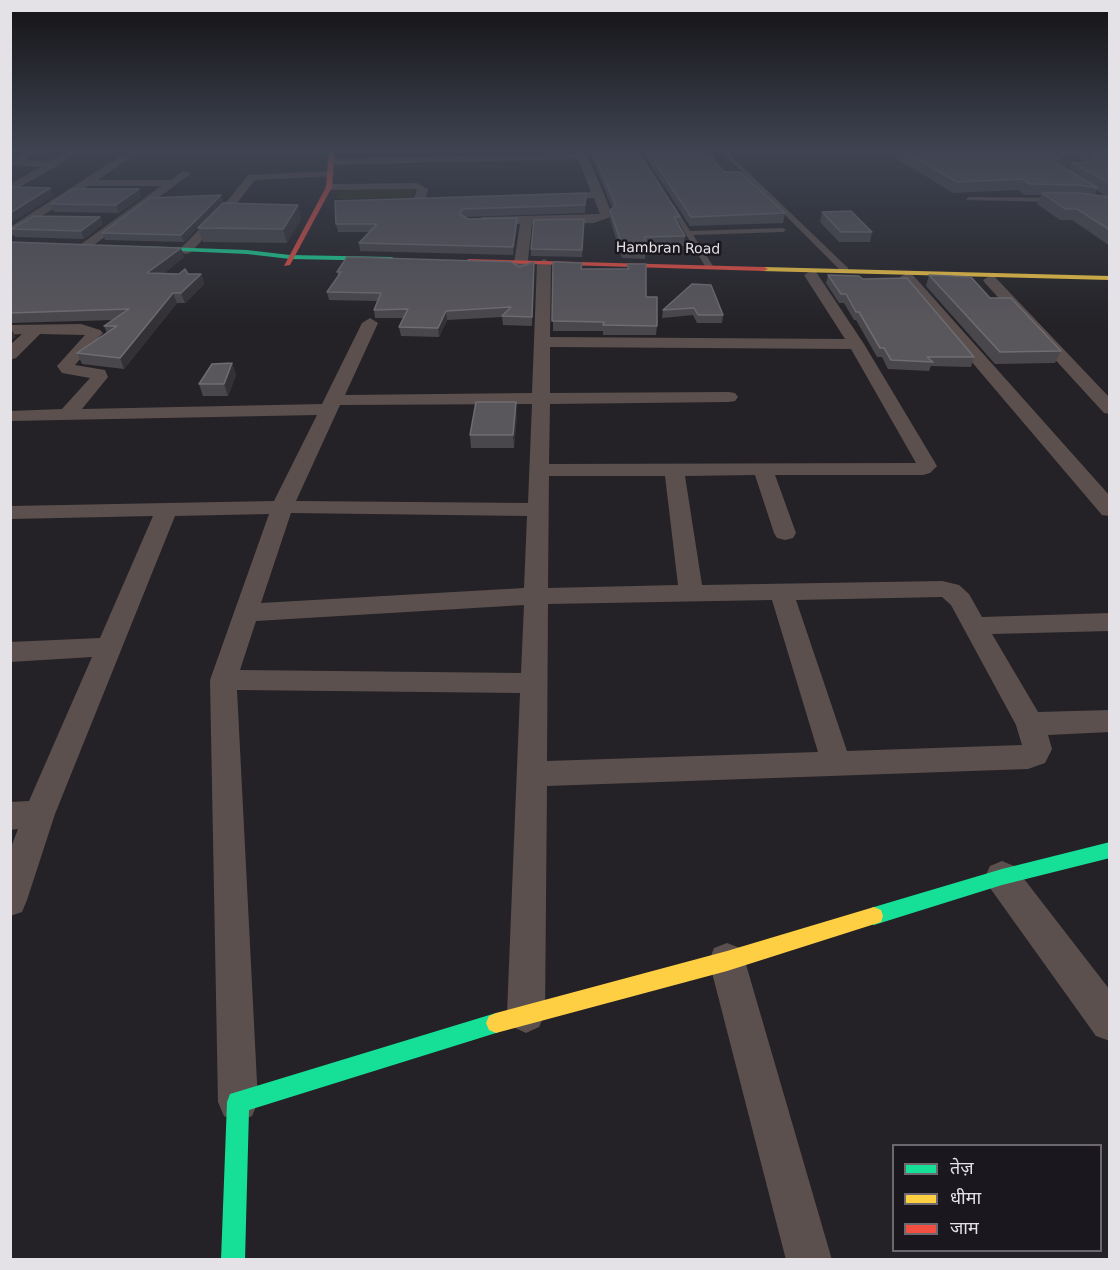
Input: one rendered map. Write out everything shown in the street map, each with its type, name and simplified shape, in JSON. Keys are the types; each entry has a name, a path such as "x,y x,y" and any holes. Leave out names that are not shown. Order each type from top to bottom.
{"main road":[{"path":"288,261 322,209"},
{"path":"288,261 247,252 185,250 128,252 288,261 406,263"},
{"name":"Hambran Road","path":"452,264 1110,284"},
{"name":"Hambran Road","path":"532,266 709,266 1110,278"},
{"path":"233,1260 238,1102 526,1014 727,962 1002,877 1110,850"}],"street":[{"path":"10,233 48,209"},
{"path":"85,250 136,209"},
{"path":"185,250 225,209"},
{"path":"469,221 606,217 608,216 605,209"},
{"path":"36,217 57,217"},
{"path":"101,218 122,219"},
{"path":"526,220 541,342 526,1014"},
{"path":"538,470 914,471 923,469 927,466 812,274"},
{"path":"907,277 1110,510"},
{"path":"990,280 1110,409"},
{"path":"238,1102 223,680 282,507 370,323"},
{"path":"10,355 36,329"},
{"path":"10,330 81,329 95,333 65,366 68,369 99,374 100,377 67,415"},
{"path":"541,342 856,344"},
{"path":"10,416 541,398 729,397"},
{"path":"763,469 785,533"},
{"path":"674,470 691,595"},
{"path":"10,513 282,507 538,510"},
{"path":"10,900 25,815 109,647 167,509"},
{"path":"246,613 536,596 942,589 956,595 1030,724 1037,749 1035,754 1028,757 532,774"},
{"path":"782,593 836,762"},
{"path":"974,626 1110,622"},
{"path":"10,652 109,647"},
{"path":"223,680 534,683"},
{"path":"1030,724 1110,721"},
{"path":"1002,877 1110,1022"},
{"path":"727,962 809,1260"}],"lane":[{"path":"673,209 709,266"},
{"path":"782,209 845,270"},
{"path":"688,233 783,230"}],"building":[{"path":"135,209 207,209 181,235 102,233"},
{"path":"217,209 295,209 283,229 198,228"},
{"path":"335,209 462,209 460,214 468,219 517,218 513,247 359,243 377,224 336,224"},
{"path":"675,209 680,217 674,217 685,236 645,237 646,248 623,248 610,210"},
{"path":"686,209 781,209 785,213 691,217"},
{"path":"1077,209 1110,209 1110,230"},
{"path":"851,211 872,232 841,232 822,212"},
{"path":"34,216 100,217 81,231 11,229"},
{"path":"584,219 582,250 531,249 534,220"},
{"path":"10,242 181,248 147,273 179,274 185,269 188,274 201,274 181,293 173,293 120,358 77,353 117,326 104,326 129,309 10,313"},
{"path":"347,257 511,262 519,267 534,262 532,317 502,316 511,307 446,311 438,328 399,327 408,309 374,310 381,293 327,292 341,272 337,272"},
{"path":"553,262 582,263 581,269 629,269 627,264 646,264 646,297 657,297 657,326 552,321"},
{"path":"828,275 859,276 863,279 907,278 974,357 927,357 933,362 891,360 884,348 880,348 846,294 841,294"},
{"path":"929,275 971,277 990,298 1011,298 1061,351 1000,352"},
{"path":"692,284 711,285 723,315 698,315 694,308 663,310"},
{"path":"232,363 224,384 199,384 212,364"},
{"path":"476,402 516,402 513,435 470,435"}],"traffic: fast":[{"path":"138,248 247,252 290,257 392,259"},
{"path":"874,916 1002,877 1110,850"},
{"path":"233,1260 238,1102 496,1023"}],"traffic: slow":[{"path":"764,269 1110,278"},
{"path":"496,1023 727,961 874,916"}],"traffic: jam":[{"path":"286,265 317,209"},
{"path":"468,261 764,269"}]}
